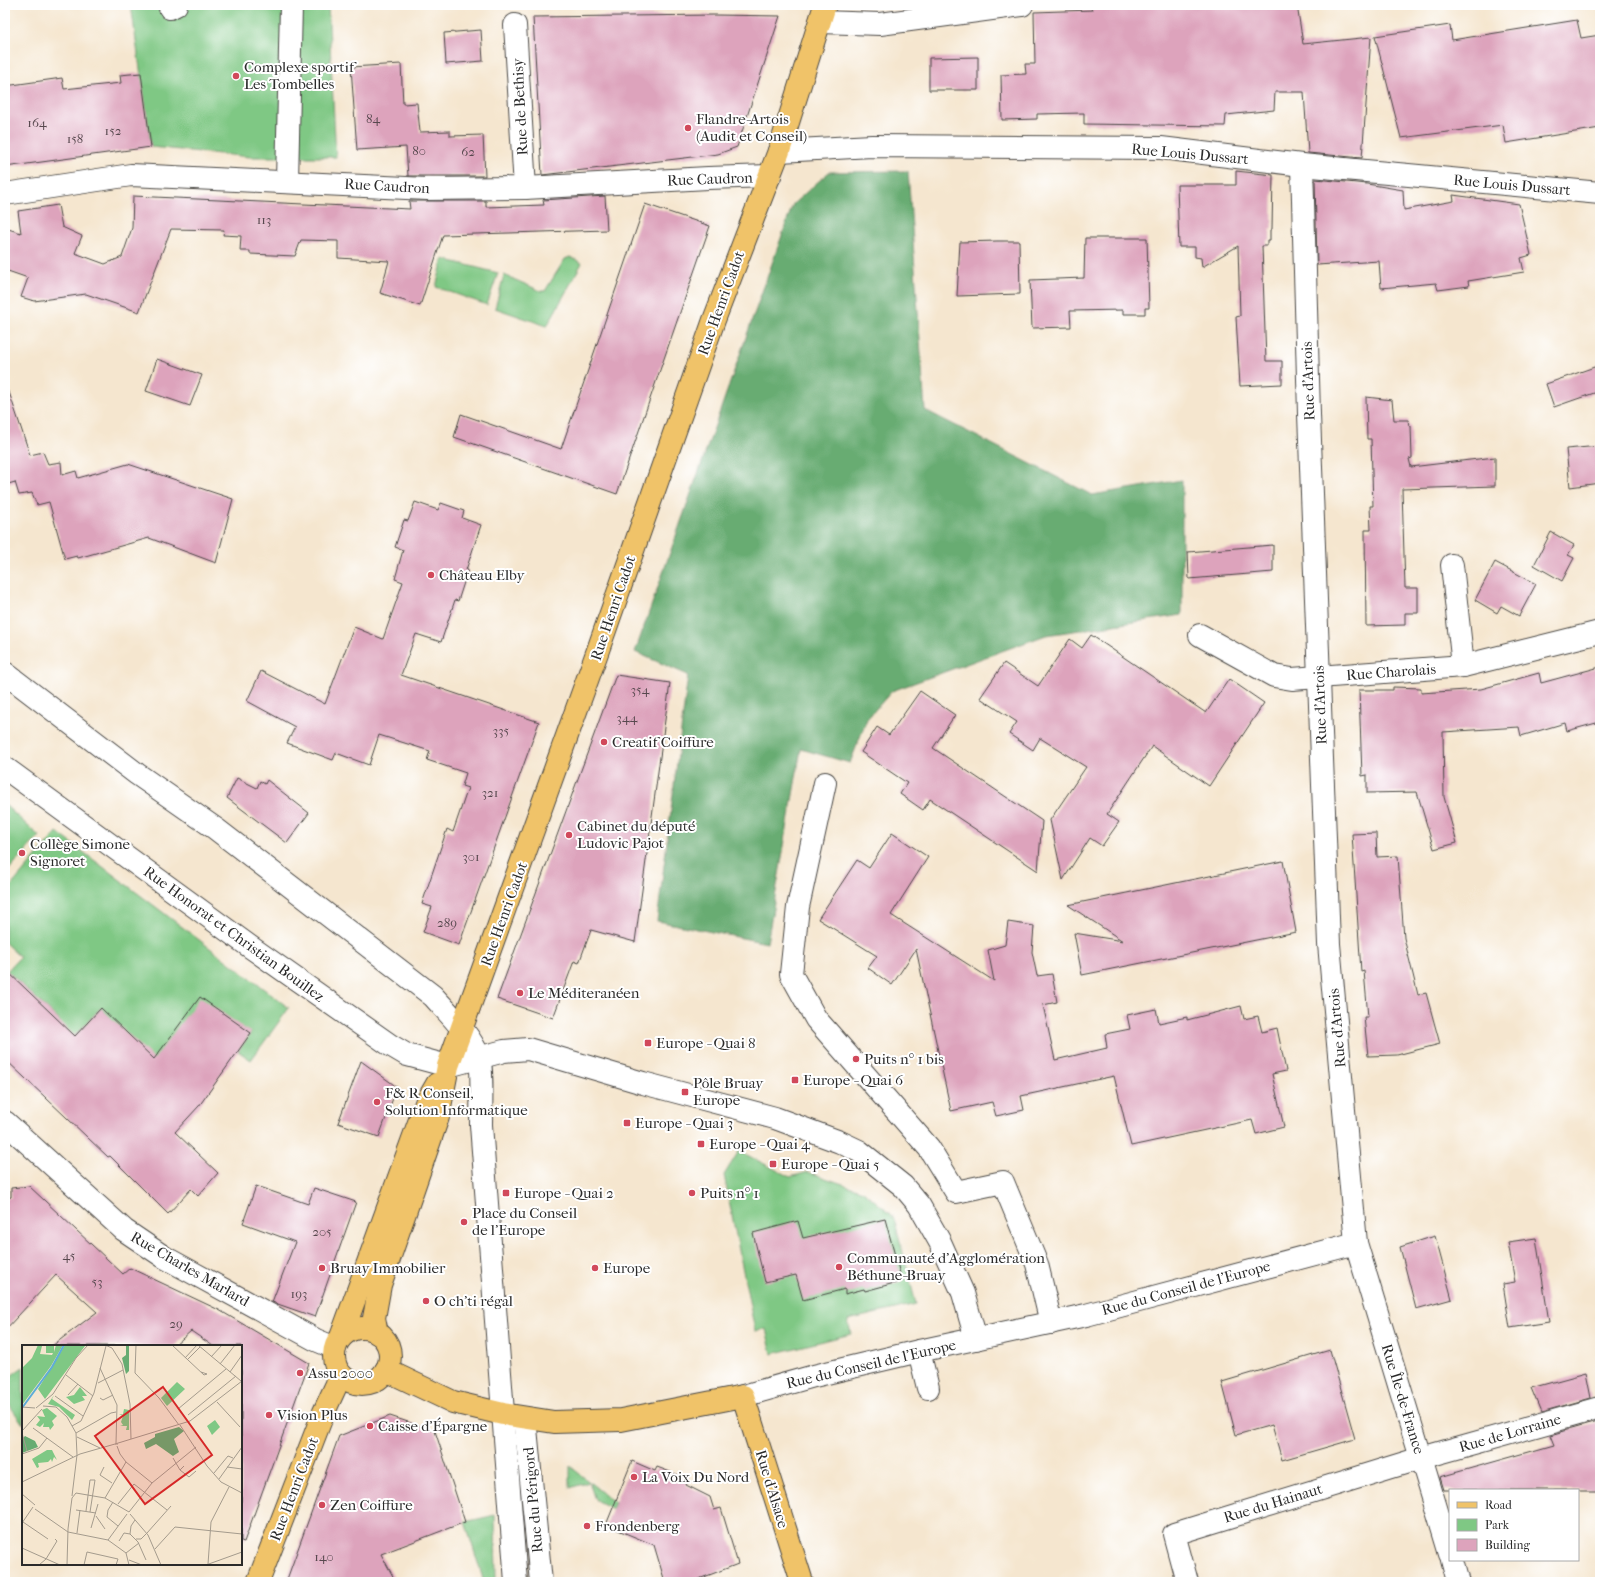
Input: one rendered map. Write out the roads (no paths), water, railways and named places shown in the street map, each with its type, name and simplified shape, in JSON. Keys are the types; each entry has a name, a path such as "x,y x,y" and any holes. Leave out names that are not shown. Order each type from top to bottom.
{"main road":[{"name":"Rue Henri Cadot","path":"377,1333 374,1318 380,1285 438,1117 448,1066 714,320 779,151 822,14"},
{"name":"Rue Henri Cadot","path":"338,1342 426,1103 448,1066"},
{"path":"361,1328 377,1333 388,1346 389,1362 386,1370 377,1380 365,1384 348,1381 341,1375 334,1362 338,1342 353,1329 361,1328"},
{"name":"Rue du Conseil de l'Europe","path":"386,1370 453,1402 503,1414 554,1422 621,1420 743,1396"},
{"name":"Rue Henri Cadot","path":"258,1582 323,1414 341,1375"},
{"name":"Rue d'Alsace","path":"743,1396 802,1582"}],"street":[{"path":"287,181 291,5"},
{"path":"822,14 880,24 1011,6"},
{"name":"Rue de Bethisy","path":"515,25 525,188"},
{"name":"Rue Louis Dussart","path":"779,151 872,146 1161,148 1302,165 1600,193"},
{"name":"Rue d'Artois","path":"1302,165 1329,944 1356,1243"},
{"name":"Rue Caudron","path":"5,194 131,175 287,181 427,189 525,188 770,176"},
{"path":"1452,565 1462,666"},
{"name":"Rue Charolais","path":"1200,635 1274,676 1292,679 1462,666 1600,632"},
{"path":"5,673 138,774 216,829 433,996 462,1029 480,1058 481,1125 516,1582"},
{"name":"Rue Honorat et Christian Bouillez","path":"5,768 249,946 397,1050 407,1055 448,1066"},
{"path":"825,784 798,907 791,974 816,1019 929,1148 956,1192 1003,1182 1037,1264 1051,1323"},
{"path":"448,1066 504,1051 528,1049 643,1083 775,1118 840,1142 859,1151 903,1186 919,1205 940,1242 963,1294 976,1339"},
{"name":"Rue Charles Marlard","path":"5,1122 135,1238 164,1257 316,1340 338,1342"},
{"name":"Rue du Conseil de l'Europe","path":"743,1396 814,1376 919,1351 1051,1323 1356,1243"},
{"name":"Rue Île-de-France","path":"1356,1243 1449,1551"},
{"path":"919,1351 928,1388"},
{"name":"Rue de Lorraine","path":"1421,1458 1600,1408"},
{"name":"Rue du Périgord","path":"525,1418 541,1582"},
{"name":"Rue du Hainaut","path":"1187,1582 1174,1534 1421,1458"},
{"path":"1452,1561 1458,1582"}],"place":[{"name":"Complexe sportif Les Tombelles","path":"236,76"},
{"name":"Flandre-Artois (Audit et Conseil)","path":"688,128"},
{"name":"Château Elby","path":"431,575"},
{"name":"Creatif Coiffure","path":"604,742"},
{"name":"Cabinet du député Ludovic Pajot","path":"569,835"},
{"name":"Collège Simone Signoret","path":"22,853"},
{"name":"Le Méditeranéen","path":"520,993"},
{"name":"Europe - Quai 8","path":"648,1043"},
{"name":"Puits n° 1 bis","path":"856,1059"},
{"name":"Europe - Quai 6","path":"795,1080"},
{"name":"Pôle Bruay Europe","path":"685,1092"},
{"name":"F& R Conseil, Solution Informatique","path":"377,1102"},
{"name":"Europe - Quai 3","path":"627,1123"},
{"name":"Europe - Quai 4","path":"701,1144"},
{"name":"Europe - Quai 5","path":"773,1164"},
{"name":"Europe - Quai 2","path":"506,1193"},
{"name":"Puits n° 1","path":"692,1193"},
{"name":"Place du Conseil de l'Europe","path":"464,1222"},
{"name":"Communauté d'Agglomération Béthune-Bruay","path":"839,1267"},
{"name":"Bruay Immobilier","path":"322,1268"},
{"name":"Europe","path":"595,1268"},
{"name":"O ch'ti régal","path":"426,1301"},
{"name":"Assu 2000","path":"300,1373"},
{"name":"Vision Plus","path":"269,1415"},
{"name":"Caisse d'Épargne","path":"370,1426"},
{"name":"La Voix Du Nord","path":"634,1477"},
{"name":"Zen Coiffure","path":"322,1505"},
{"name":"Frondenberg","path":"587,1526"}]}
